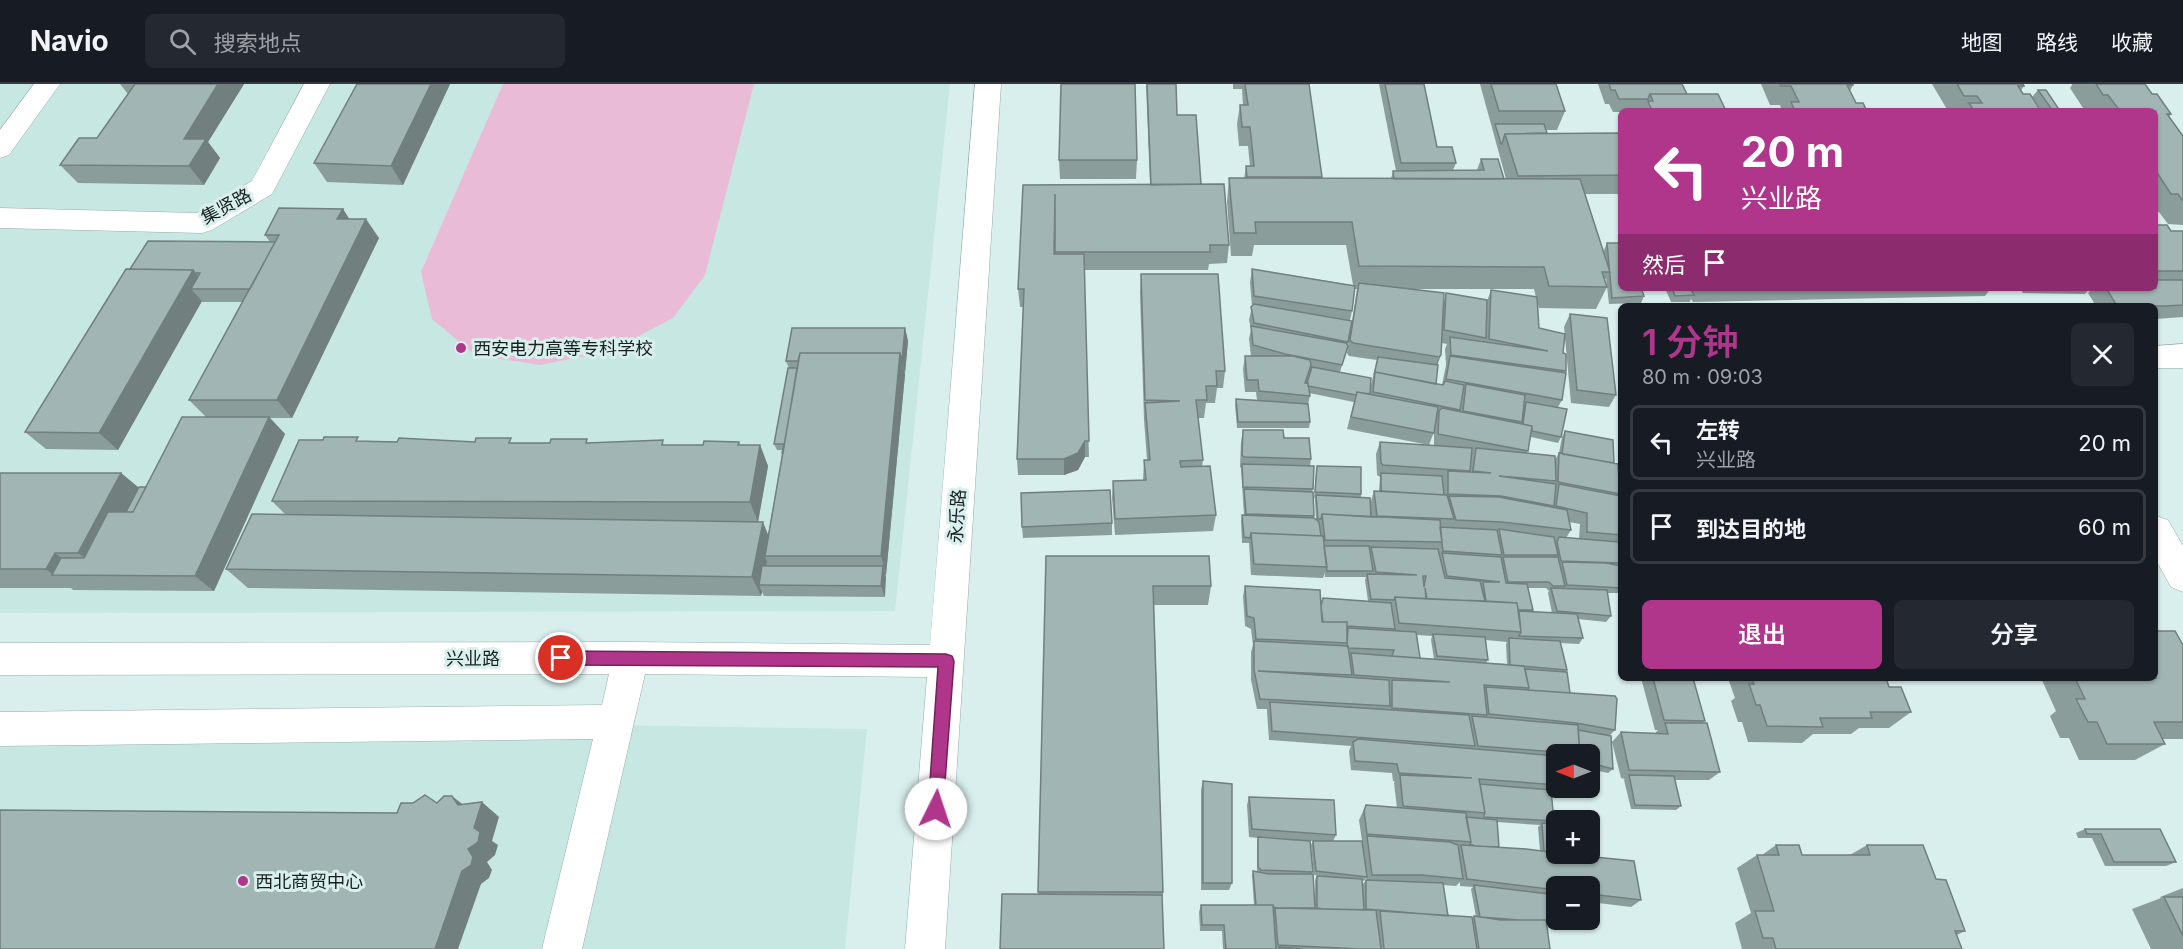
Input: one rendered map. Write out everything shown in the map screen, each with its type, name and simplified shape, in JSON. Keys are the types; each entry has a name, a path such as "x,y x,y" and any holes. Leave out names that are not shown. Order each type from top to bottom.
{"street":[{"path":"0,149 47,84"},
{"name":"集贤路","path":"0,218 202,223 262,187 317,84"},
{"name":"永乐路","path":"926,949 988,84"},
{"path":"2158,357 2183,356"},
{"path":"2158,533 2183,577"},
{"name":"兴业路","path":"0,658 631,658 946,661"},
{"path":"562,949 631,658"},
{"path":"0,729 616,722"}],"shaded area":[{"name":"西安电力高等专科学校","path":"0,84 950,84 895,611 0,613"},
{"path":"503,84 754,84 705,275 673,318 610,351 540,365 475,355 432,319 421,272"},
{"path":"0,716 867,729 845,949 0,949"}],"building":[{"path":"135,84 218,84 184,139 206,139 189,166 60,165 79,138 97,138"},
{"path":"357,84 431,84 391,166 314,163"},
{"path":"1061,84 1135,84 1137,160 1059,160"},
{"path":"1147,84 1176,84 1177,115 1196,115 1201,184 1151,185"},
{"path":"1245,84 1309,84 1322,177 1247,177 1246,166 1254,166 1250,127 1242,127 1240,105 1248,105"},
{"path":"1385,84 1424,84 1437,147 1452,147 1456,163 1401,163"},
{"path":"1491,84 1556,84 1565,111 1499,111"},
{"path":"1609,84 1682,84 1687,94 1650,94 1648,99 1619,99"},
{"path":"1780,84 1853,84 1847,85 1856,103 1863,103 1866,108 1794,108 1791,102 1799,102 1791,86"},
{"path":"1957,84 2023,84 2024,86 2018,86 2023,94 2030,94 2039,108 1972,108 1969,103 1982,103 1977,96 1964,96"},
{"path":"2096,84 2145,84 2152,94 2157,94 2171,114 2167,114 2183,136 2183,201 2178,194 2171,194 2158,174 2158,108 2118,108 2108,95 2103,95"},
{"path":"2038,90 2046,90 2058,108 2051,108"},
{"path":"1650,94 1718,94 1725,108 1651,108 1648,101 1653,101"},
{"path":"1495,124 1544,124 1547,133 1505,134 1501,144"},
{"path":"1618,133 1618,175 1518,176 1505,134"},
{"path":"1481,159 1498,159 1504,179 1394,179 1393,171 1484,170"},
{"path":"1229,178 1580,179 1610,272 1602,272 1607,287 1549,286 1544,267 1359,266 1352,222 1255,222 1256,233 1234,233"},
{"path":"1224,184 1229,245 1210,245 1210,252 1055,252 1055,194 1054,254 1084,254 1089,441 1085,441 1078,453 1064,459 1017,459 1024,289 1018,289 1023,185"},
{"path":"279,208 343,209 337,219 366,219 277,400 189,400 279,235 265,235"},
{"path":"2158,225 2167,225 2171,231 2183,231 2183,271 2158,271"},
{"path":"148,241 275,242 250,289 191,289 200,273 195,273 193,270 130,269"},
{"path":"1607,243 1618,243 1618,291 1642,291 1644,296 1612,298"},
{"path":"126,269 193,270 99,433 25,432"},
{"path":"1252,269 1355,286 1352,311 1254,296"},
{"path":"1141,274 1218,274 1225,371 1216,371 1217,386 1206,386 1207,400 1196,400 1203,460 1180,461 1181,467 1210,466 1216,515 1115,519 1113,481 1146,480 1144,460 1150,460 1145,403 1180,401 1145,400"},
{"path":"2158,280 2183,280 2183,305 2115,303 2108,291 2158,291"},
{"path":"1359,283 1444,293 1441,355 1439,357 1353,343 1350,340"},
{"path":"1491,290 1537,297 1539,328 1565,334 1563,353 1566,354 1566,371 1451,355 1450,337 1548,351 1489,339"},
{"path":"1673,291 1692,291 1694,295 1675,296"},
{"path":"1446,293 1487,300 1486,338 1444,330"},
{"path":"1254,304 1352,321 1348,342 1254,323 1251,307"},
{"path":"1570,314 1607,318 1616,395 1577,390"},
{"path":"1251,326 1346,343 1348,346 1342,365 1285,354 1253,345"},
{"path":"792,328 905,328 902,361 900,353 800,353 798,361 786,361"},
{"path":"800,353 900,353 881,556 765,556"},
{"path":"1245,356 1293,356 1310,360 1311,365 1305,383 1308,383 1310,396 1259,391 1258,380 1247,380"},
{"path":"1450,356 1566,373 1562,400 1446,379"},
{"path":"1378,357 1438,365 1436,384 1375,372 1374,375"},
{"path":"1312,367 1371,378 1370,394 1357,392 1356,395 1308,386"},
{"path":"788,368 797,368 783,453 782,453 784,444 774,444"},
{"path":"1375,372 1443,385 1445,381 1464,385 1460,410 1373,392"},
{"path":"1466,384 1525,395 1522,422 1463,411"},
{"path":"1357,392 1438,407 1434,433 1351,417"},
{"path":"1236,399 1308,404 1310,422 1238,422"},
{"path":"1526,402 1567,409 1561,437 1532,431 1532,426 1523,424"},
{"path":"1442,408 1532,426 1528,451 1438,434 1439,411"},
{"path":"182,417 269,417 195,576 52,575 61,558 84,558 108,512 133,512"},
{"path":"1243,430 1283,430 1284,438 1309,438 1311,459 1244,457 1242,455"},
{"path":"1565,431 1613,440 1614,463 1562,454"},
{"path":"324,437 358,437 356,441 397,442 399,438 475,442 476,438 511,438 509,443 550,443 551,439 587,439 586,443 663,440 662,445 703,445 704,441 760,445 750,502 272,501 299,440 323,440"},
{"path":"1380,442 1472,448 1470,471 1383,465"},
{"path":"1476,448 1555,456 1556,481 1499,476 1556,484 1554,506 1501,496 1448,494 1448,471 1491,473 1473,471"},
{"path":"1559,453 1618,464 1618,494 1558,482"},
{"path":"1242,464 1314,466 1313,489 1243,487"},
{"path":"1317,466 1361,467 1361,494 1315,492"},
{"path":"0,473 121,473 78,553 55,553 46,569 0,569"},
{"path":"1381,473 1442,476 1444,495 1381,491"},
{"path":"1559,484 1618,495 1618,535 1587,532 1587,513 1556,506"},
{"path":"139,487 146,487 133,512 126,512"},
{"path":"1244,489 1313,492 1314,516 1246,514"},
{"path":"1110,490 1112,523 1022,527 1021,493"},
{"path":"1374,491 1447,495 1454,519 1377,516"},
{"path":"1316,495 1370,498 1371,517 1322,514 1321,519 1318,519"},
{"path":"1449,496 1499,497 1567,510 1571,530 1501,522 1456,520"},
{"path":"252,514 763,522 752,577 226,569"},
{"path":"1322,514 1440,520 1442,542 1325,540"},
{"path":"1242,515 1314,518 1319,522 1321,536 1251,533 1250,538 1244,537"},
{"path":"1440,527 1497,530 1502,555 1443,551"},
{"path":"1499,529 1554,537 1558,555 1504,555"},
{"path":"1251,533 1323,536 1327,567 1254,564"},
{"path":"1559,537 1618,542 1618,563 1561,561 1557,542"},
{"path":"1324,546 1369,546 1373,571 1327,571"},
{"path":"1371,547 1438,549 1445,578 1480,581 1485,601 1427,599 1425,588 1426,599 1395,597 1394,600 1371,599 1367,574 1417,575 1376,572"},
{"path":"1442,553 1501,557 1506,583 1527,584 1533,610 1518,610 1517,603 1486,601 1483,582 1500,582 1447,576"},
{"path":"1046,556 1209,556 1211,586 1153,586 1163,892 1038,892"},
{"path":"1503,557 1558,557 1565,586 1553,586 1549,582 1508,582"},
{"path":"1562,562 1618,565 1618,588 1567,585"},
{"path":"762,566 883,566 881,586 759,585"},
{"path":"1245,586 1320,590 1322,622 1347,622 1347,643 1256,639 1254,618 1247,616"},
{"path":"1551,588 1607,590 1611,616 1557,611"},
{"path":"1395,597 1517,603 1521,632 1399,623"},
{"path":"1323,598 1391,603 1395,629 1347,626 1347,622 1323,622 1321,606"},
{"path":"1519,611 1577,614 1583,638 1519,636 1521,632"},
{"path":"1348,628 1416,632 1420,658 1392,656 1394,650 1348,648"},
{"path":"2158,631 2175,631 2183,645 2183,722 2154,722 2165,744 2107,744 2097,722 2088,722 2076,699 2085,699 2076,681 2158,681"},
{"path":"1433,634 1485,637 1488,660 1437,656"},
{"path":"1509,638 1560,641 1567,670 1510,665"},
{"path":"1254,641 1348,646 1352,675 1258,671 1389,680 1390,706 1260,699 1254,670"},
{"path":"1351,653 1524,666 1529,688 1484,685 1487,715 1392,708 1392,680 1450,682 1354,675"},
{"path":"1525,669 1567,672 1570,693 1528,690"},
{"path":"1654,681 1694,681 1705,721 1664,720"},
{"path":"1752,681 1887,681 1889,687 1901,687 1911,712 1870,712 1872,718 1820,718 1823,727 1767,726 1760,705 1756,705 1749,684 1754,684"},
{"path":"1486,687 1615,696 1617,699 1615,730 1576,723 1489,714"},
{"path":"1270,702 1469,715 1475,746 1272,731"},
{"path":"1472,716 1578,725 1579,744 1546,744 1546,751 1478,746"},
{"path":"1665,723 1707,723 1720,772 1629,770 1621,732 1668,734"},
{"path":"1578,730 1611,736 1613,769 1600,766 1600,744 1579,744"},
{"path":"1358,739 1546,755 1546,784 1479,779 1485,813 1403,806 1400,775 1472,778 1399,773 1397,764 1355,761 1353,742"},
{"path":"1629,775 1674,776 1681,806 1635,805"},
{"path":"1203,781 1232,784 1232,883 1203,883"},
{"path":"1480,784 1546,790 1546,798 1552,798 1553,810 1546,810 1546,821 1484,817"},
{"name":"西北商贸中心","path":"425,795 437,803 444,796 452,796 458,805 482,802 474,828 480,832 478,842 468,849 473,857 471,865 462,871 435,949 0,949 0,810 397,813 401,803 413,803"},
{"path":"1249,797 1334,800 1336,835 1252,829"},
{"path":"1366,805 1466,813 1471,842 1367,834 1364,811"},
{"path":"1466,817 1497,820 1499,847 1470,844"},
{"path":"1542,823 1546,823 1546,851 1544,851"},
{"path":"2085,829 2160,829 2176,862 2114,862 2101,834 2087,834"},
{"path":"1367,836 1450,842 1458,845 1463,879 1422,875 1372,875"},
{"path":"1258,837 1310,841 1313,872 1261,870 1258,867"},
{"path":"1313,841 1362,841 1367,877 1316,871"},
{"path":"1461,845 1546,852 1546,864 1600,864 1600,858 1634,861 1641,900 1600,895 1600,876 1546,876 1546,889 1467,879"},
{"path":"1776,845 1799,845 1802,855 1870,855 1867,845 1923,845 1936,879 1946,880 1965,931 1955,931 1962,949 1776,949 1773,938 1763,938 1755,911 1774,911 1757,855 1779,855"},
{"path":"1253,871 1269,874 1313,874 1315,908 1277,908 1273,905 1256,905"},
{"path":"1317,876 1362,879 1364,910 1317,908"},
{"path":"1366,880 1443,883 1448,916 1366,909"},
{"path":"1474,885 1546,894 1546,920 1480,917"},
{"path":"1002,894 1162,895 1164,949 1000,949"},
{"path":"2164,897 2183,897 2183,936"},
{"path":"1201,905 1273,905 1276,949 1226,949 1224,925 1202,925"},
{"path":"1275,908 1376,910 1381,949 1278,945"},
{"path":"1380,911 1472,917 1477,949 1384,949"},
{"path":"1474,916 1501,920 1546,920 1550,949 1479,949"},
{"path":"1279,947 1303,949 1279,949"}],"place":[{"name":"西安电力高等专科学校","path":"461,348"},
{"name":"西北商贸中心","path":"243,881"}],"route":[{"path":"561,658 946,661 936,809"}]}
